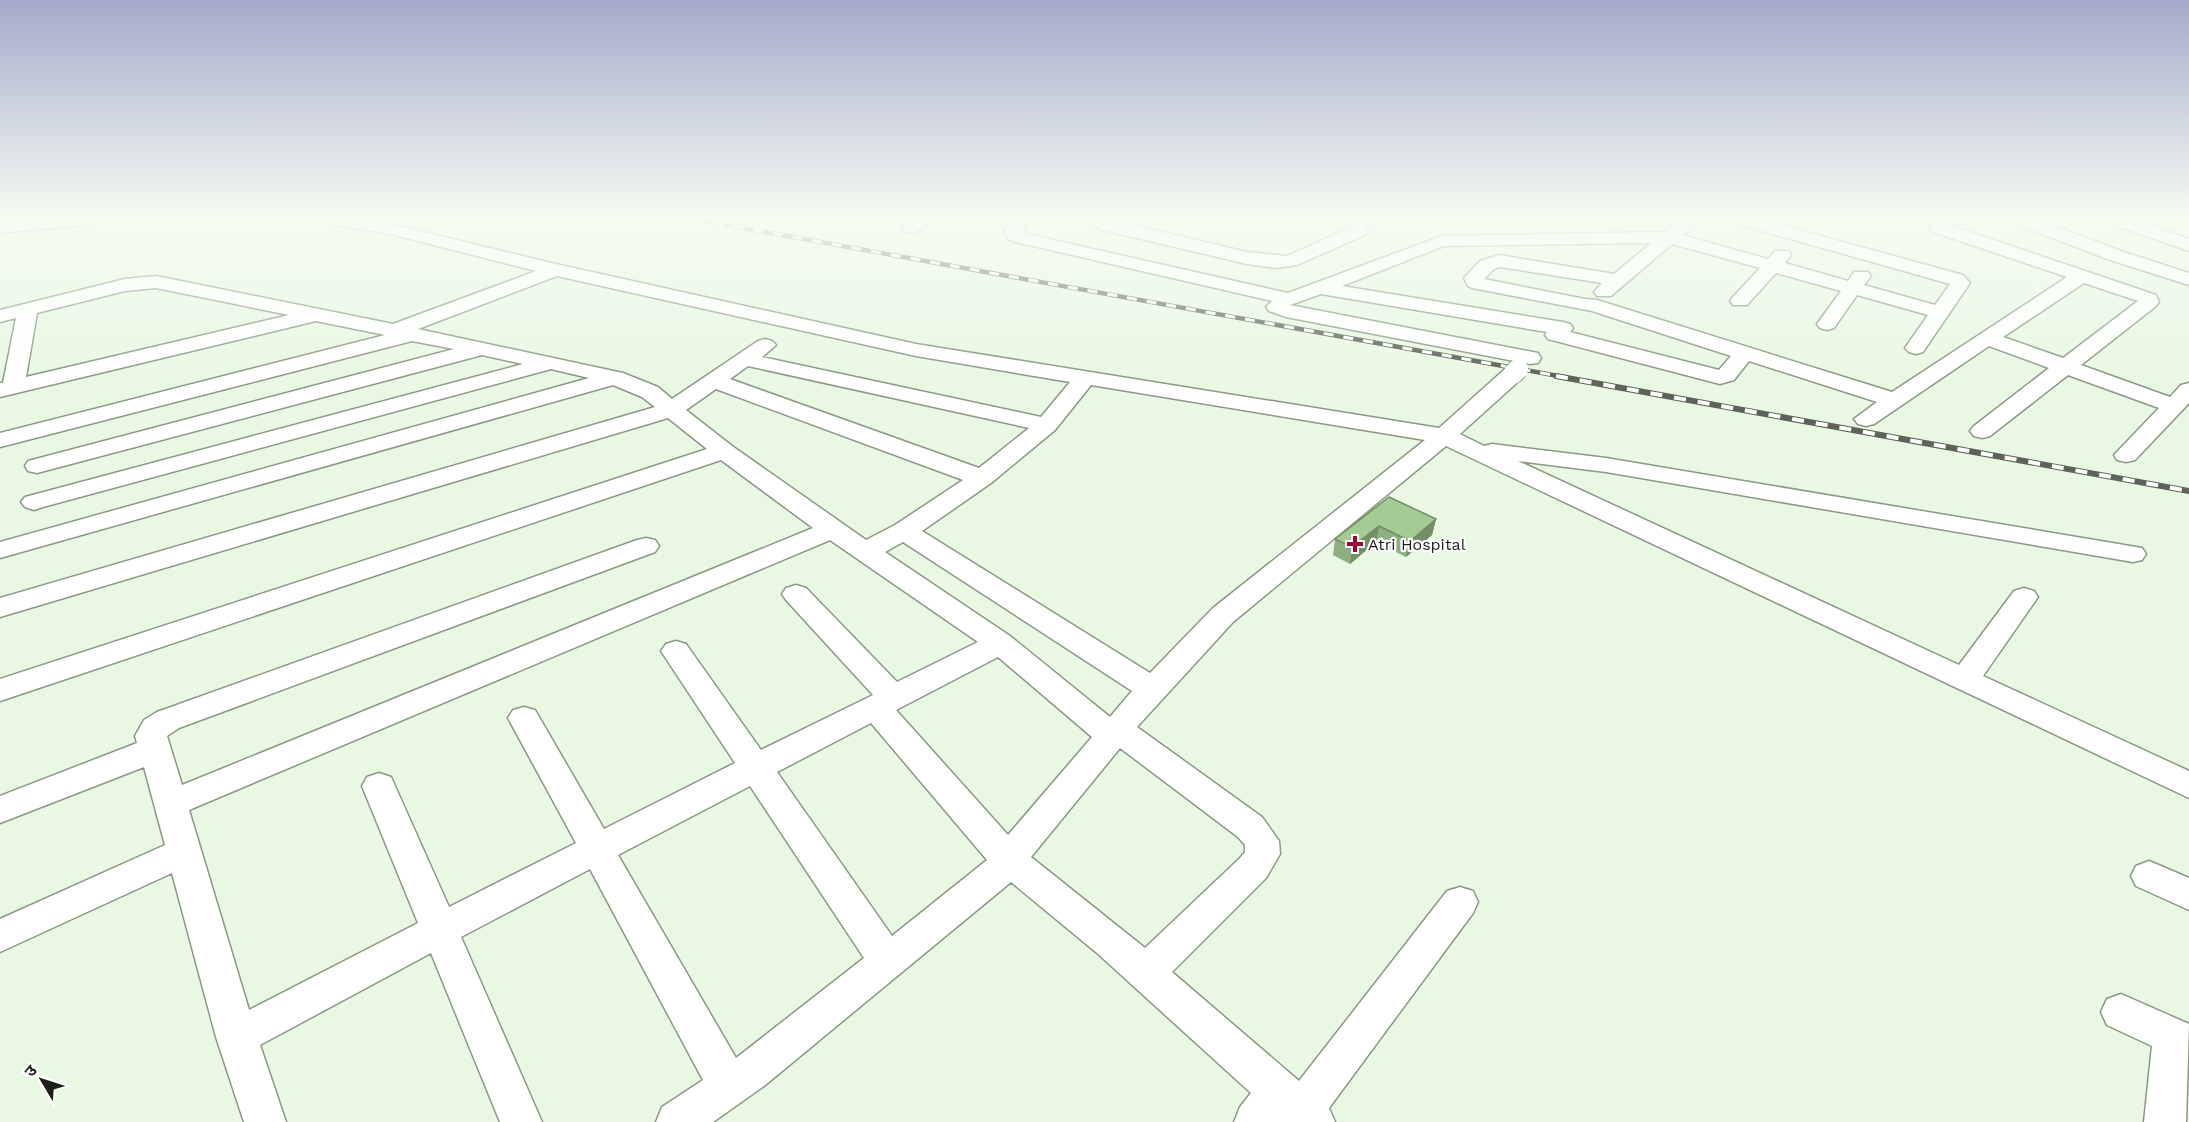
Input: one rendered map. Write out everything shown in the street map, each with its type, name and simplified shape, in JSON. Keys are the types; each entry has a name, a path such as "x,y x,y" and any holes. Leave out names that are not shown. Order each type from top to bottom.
{"street":[{"path":"0,440 403,333 553,271"},
{"path":"562,271 916,350 1085,378 1451,430 1473,450 2189,785"},
{"path":"1166,271 1290,300"},
{"path":"1365,271 1276,307 1530,358"},
{"path":"1481,271 1474,278 1479,284 1589,305 1894,400"},
{"path":"1564,271 1618,280"},
{"path":"677,1122 750,1072 994,876 1114,732 1223,615 1451,430 1628,271"},
{"path":"1740,301 1767,271"},
{"path":"1792,271 1939,312"},
{"path":"1827,324 1865,271"},
{"path":"1916,348 1959,283 1956,279 1931,271"},
{"path":"1982,431 2149,302 2149,299 2143,296 2067,271"},
{"path":"2165,271 2189,279"},
{"path":"1866,419 2081,276"},
{"path":"0,316 142,282 156,282 551,363 615,378 650,392 724,451 832,530 1000,643 1114,732 1250,827 1262,841 1262,854 1253,868 1146,972"},
{"path":"1323,288 1559,331 1712,376 1726,375 1745,353"},
{"path":"28,309 6,389 316,315"},
{"path":"1986,339 2064,367 2181,398 2126,455"},
{"path":"0,608 672,409 765,345"},
{"path":"37,466 482,349"},
{"path":"744,359 1047,425"},
{"path":"34,502 551,363"},
{"path":"0,550 615,378"},
{"path":"865,552 904,531 982,478 1047,425 1085,378"},
{"path":"713,380 982,478"},
{"path":"35,541 34,502 40,429"},
{"path":"1473,450 1606,465 2133,554"},
{"path":"0,690 724,451"},
{"path":"171,803 832,530"},
{"path":"904,531 1152,689"},
{"path":"265,1122 236,1037 186,851 151,736 155,728 168,720 646,546"},
{"path":"796,594 885,702 1008,859 1146,972 1288,1112 1460,902"},
{"path":"1965,679 2024,597"},
{"path":"236,1037 439,930 1000,643"},
{"path":"676,651 888,961"},
{"path":"524,718 729,1086"},
{"path":"0,810 155,749"},
{"path":"379,786 521,1122"},
{"path":"0,936 186,851"},
{"path":"2149,876 2189,895"},
{"path":"2121,1011 2181,1039 2164,1122"}],"building":[{"path":"1389,497 1436,519 1410,541 1379,526 1352,547 1335,539"}],"railway":[{"path":"982,271 1564,377"},
{"path":"1556,376 2189,491"}],"place":[{"name":"Atri Hospital","path":"1355,544"}]}
